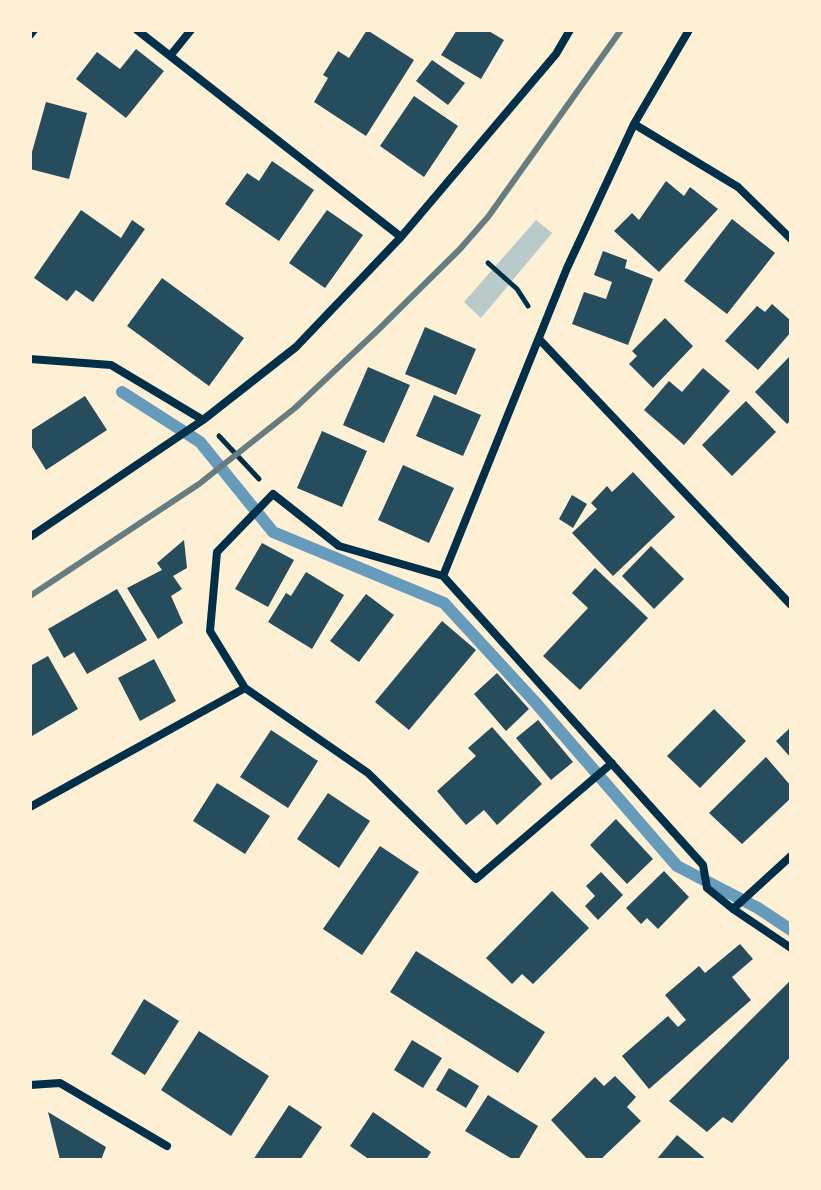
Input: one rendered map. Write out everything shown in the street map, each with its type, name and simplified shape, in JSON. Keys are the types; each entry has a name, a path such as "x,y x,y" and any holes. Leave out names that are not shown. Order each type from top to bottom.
{"street":[{"path":"137,30 401,237"},
{"path":"170,56 191,30"},
{"path":"30,537 203,420 296,347 401,237 556,54 570,30"},
{"path":"443,576 567,268 634,124 689,30"},
{"path":"634,124 738,187 791,239"},
{"path":"539,339 791,605"},
{"path":"30,359 111,365 203,420"},
{"path":"612,763 476,879 368,773 245,688 210,631 217,552 273,494 339,546 443,576 612,763 703,865 707,888 791,948"},
{"path":"30,807 245,688"},
{"path":"733,909 791,856"},
{"path":"30,1085 60,1083 167,1146"}],"path":[{"path":"488,263 517,289 542,328"},
{"path":"203,420 273,494"}],"shaded area":[{"path":"536,220 552,233 481,318 464,302"}],"building":[{"path":"367,30 414,60 366,136 314,102 328,78 323,75 338,51 349,58"},
{"path":"457,30 487,30 504,40 481,79 441,55"},
{"path":"136,49 164,71 126,118 76,79 97,52 120,69"},
{"path":"432,60 465,83 448,105 416,81"},
{"path":"414,96 458,126 424,177 380,146"},
{"path":"46,102 87,113 69,179 30,169"},
{"path":"272,161 314,190 279,241 225,204 247,173 259,181"},
{"path":"666,181 684,196 690,187 718,209 659,272 614,231 632,213 639,220"},
{"path":"81,210 121,238 132,220 145,229 93,302 76,290 67,301 34,278"},
{"path":"327,210 363,235 325,288 289,263"},
{"path":"732,219 775,253 727,314 684,281"},
{"path":"603,251 627,260 625,268 653,279 628,345 572,324 584,292 606,299 612,282 594,275"},
{"path":"162,278 244,338 209,386 127,326"},
{"path":"772,304 791,321 791,332 758,370 725,341 757,306 765,312"},
{"path":"665,318 693,346 653,388 629,364 637,356 632,351"},
{"path":"425,327 476,349 456,395 405,374"},
{"path":"791,355 791,420 787,424 755,392"},
{"path":"368,367 410,385 384,443 343,425"},
{"path":"703,368 730,391 684,445 644,410 669,381 682,392"},
{"path":"434,395 481,415 463,456 416,436"},
{"path":"85,396 107,430 46,470 30,444 30,431"},
{"path":"746,401 776,432 732,476 702,445"},
{"path":"322,431 367,451 342,507 297,488"},
{"path":"403,465 454,488 429,543 378,520"},
{"path":"633,472 675,517 613,576 572,533 597,509 591,503 607,486 612,492"},
{"path":"572,495 587,504 573,528 559,519"},
{"path":"184,540 187,568 173,576 182,589 171,596 183,623 158,639 127,588 162,570 157,563"},
{"path":"262,543 294,560 268,607 235,589"},
{"path":"651,546 684,579 654,609 622,576"},
{"path":"595,568 648,618 580,690 543,656 588,608 572,593"},
{"path":"306,572 344,595 312,649 268,622 286,593 291,596"},
{"path":"117,589 147,640 87,674 74,652 64,658 48,629"},
{"path":"366,594 394,615 359,662 330,641"},
{"path":"442,621 476,650 409,730 375,702"},
{"path":"48,656 78,709 32,736 30,666"},
{"path":"154,659 176,701 140,721 118,678"},
{"path":"497,673 529,709 506,731 474,694"},
{"path":"714,709 746,741 700,788 667,756"},
{"path":"538,720 573,762 551,780 516,738"},
{"path":"492,727 542,784 497,825 484,810 466,825 437,791 476,756 468,748"},
{"path":"791,727 791,758 776,741"},
{"path":"271,730 318,761 288,808 240,777"},
{"path":"766,757 791,786 791,798 742,844 709,813"},
{"path":"217,783 270,816 245,854 193,821"},
{"path":"328,793 370,821 339,868 297,839"},
{"path":"616,819 653,859 627,884 590,845"},
{"path":"380,846 419,872 362,955 323,929"},
{"path":"664,871 689,897 658,929 647,918 641,924 626,908"},
{"path":"601,872 623,895 598,920 585,906 595,896 586,886"},
{"path":"552,891 589,928 533,984 522,974 512,984 486,958"},
{"path":"740,944 753,959 732,977 751,1000 649,1089 622,1056 668,1016 678,1027 686,1020 665,995 699,966 705,973"},
{"path":"416,951 545,1032 518,1073 390,992"},
{"path":"791,980 791,1056 732,1123 723,1117 707,1132 669,1101"},
{"path":"144,999 179,1021 145,1075 111,1054"},
{"path":"199,1031 269,1076 231,1136 161,1090"},
{"path":"412,1040 442,1058 423,1088 394,1070"},
{"path":"449,1068 479,1086 466,1108 436,1090"},
{"path":"615,1076 636,1097 627,1107 641,1121 600,1160 588,1160 551,1120 595,1077 604,1086"},
{"path":"488,1095 538,1126 518,1160 465,1131"},
{"path":"289,1105 322,1127 300,1160 253,1160"},
{"path":"48,1112 106,1147 101,1160 60,1160"},
{"path":"373,1112 431,1152 426,1160 370,1160 350,1146"},
{"path":"677,1135 707,1160 656,1160"}],"waterway":[{"path":"122,392 200,442 273,532 444,603 535,702 677,866 758,908 791,930"}],"railway":[{"path":"30,596 199,484 295,408 378,330 488,217 621,30"}]}
